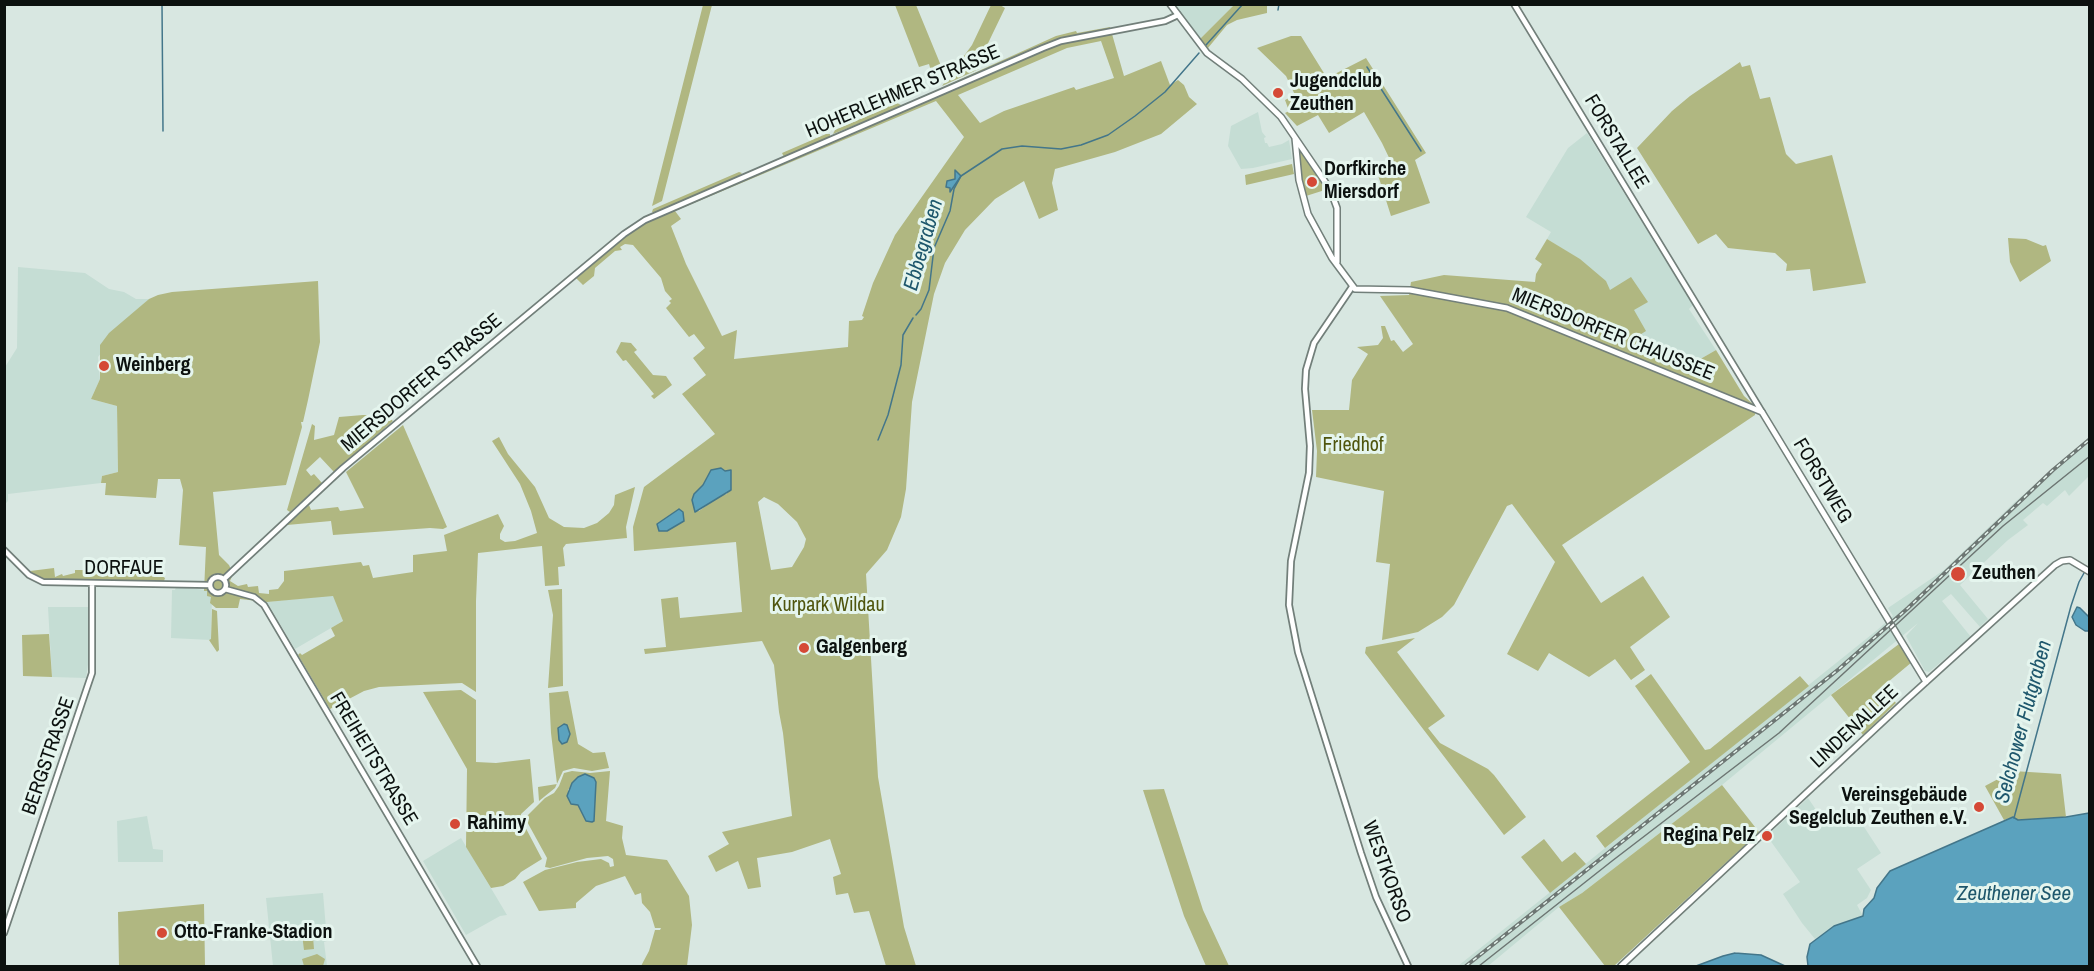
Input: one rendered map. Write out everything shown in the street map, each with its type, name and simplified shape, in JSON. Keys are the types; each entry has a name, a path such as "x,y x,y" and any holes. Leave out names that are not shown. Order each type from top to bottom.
{"main road":[{"path":"1170,4 1207,53 1234,73 1286,122 1335,198 1337,262"},
{"path":"1295,138 1298,175 1311,222 1352,287"},
{"name":"MIERSDORFER CHAUSSEE","path":"1352,287 1410,290 1507,308 1762,412"},
{"name":"FORSTWEG","path":"1762,412 1926,682"},
{"name":"LINDENALLEE","path":"1620,966 1926,682 2057,564 2070,560 2087,570"}],"street":[{"name":"FORSTALLEE","path":"1514,4 1692,296"},
{"name":"HOHERLEHMER STRASSE","path":"647,219 1042,48 1061,41 1165,21 1178,15"},
{"name":"MIERSDORFER STRASSE","path":"224,579 341,470 624,234 647,219"},
{"name":"WESTKORSO","path":"1352,287 1314,343 1305,370 1310,447 1309,473 1292,558 1289,587 1290,617 1298,652 1374,891 1408,966"},
{"name":"FORSTWEG","path":"1692,296 1762,412"},
{"name":"DORFAUE","path":"4,550 38,581 45,583 210,585"},
{"path":"215,577 224,579 225,589 221,592 212,590 210,585 215,577"},
{"name":"BERGSTRASSE","path":"4,933 91,676 93,662 92,583"},
{"name":"FREIHEITSTRASSE","path":"225,589 254,597 264,605 477,966"}],"shaded area":[{"path":"1231,4 1233,6 1200,39 1176,5"},
{"path":"1258,112 1262,132 1266,137 1264,138 1265,143 1269,147 1289,140 1292,159 1241,169 1228,146 1231,126"},
{"path":"1587,133 1693,305 1689,309 1716,350 1683,369 1650,356 1610,290 1579,259 1547,239 1551,232 1526,217 1568,148"},
{"path":"18,267 85,273 109,289 124,292 136,299 149,299 132,315 98,357 100,379 91,399 117,406 118,472 102,476 101,483 8,494 8,501 5,504 5,367 17,348"},
{"path":"2089,437 2089,476 2069,496 2065,490 2047,506 2043,503 2023,520 2028,525 2008,540 1960,585 1988,619 1980,627 1951,594 1942,601 1971,637 1929,672 1925,671 1906,636 1918,623 1722,785 1582,893 1559,907 1488,966 1458,966 1876,631 1893,616 1888,608 1944,570 2015,502"},
{"path":"176,587 206,590 212,596 211,640 171,638 172,590"},
{"path":"333,595 343,621 295,649 267,602"},
{"path":"48,607 88,607 89,658 86,678 52,677"},
{"path":"1808,798 1827,826 1853,810 1881,853 1857,869 1871,890 1867,898 1857,905 1863,916 1834,926 1815,939 1783,894 1800,882 1767,836"},
{"path":"147,816 153,849 163,850 163,862 118,862 117,821"},
{"path":"461,838 507,915 500,916 466,935 423,861"},
{"path":"323,893 327,966 273,966 266,898"}],"green space":[{"path":"703,5 712,5 662,201 652,206"},
{"path":"895,5 916,5 944,73 937,85 935,85 929,64 919,67"},
{"path":"991,5 1000,5 1005,8 978,64 979,69 942,86 972,45"},
{"path":"1231,5 1282,5 1267,6 1267,13 1237,20 1227,25 1208,48 1200,39 1233,6"},
{"name":"Kurpark Wildau","path":"1110,27 1124,76 1161,61 1170,85 1178,80 1184,85 1189,97 1197,104 1161,134 1115,152 1055,169 1052,183 1058,210 1039,219 1024,181 995,199 965,230 945,263 934,294 912,402 906,489 901,517 887,550 866,574 878,777 904,927 916,966 886,966 869,911 854,913 848,893 836,895 833,877 841,874 830,839 792,852 757,858 761,887 748,889 738,861 716,872 708,856 729,844 722,832 792,816 774,665 762,641 645,654 644,649 666,647 661,599 678,597 680,618 742,612 736,542 634,551 633,527 644,487 715,434 682,394 706,375 693,358 705,348 694,334 689,337 666,308 672,299 665,291 661,278 633,245 625,244 620,247 622,250 615,251 595,268 594,276 583,285 576,278 634,229 654,218 980,73 941,88 1056,36 1076,31 1077,33","holes":["1101,41 1114,78 1076,90 1074,87 1004,111 980,123 958,95 1067,48","936,101 964,137 895,235 873,283 862,316 864,317 862,320 849,321 848,347 734,359 737,330 722,336 686,264 671,226 681,219 675,211","711,470 725,471 727,494 721,495 699,511 694,511 694,494 703,485","764,497 778,504 797,522 806,539 792,567 771,570 758,502"]},
{"path":"1291,36 1301,36 1327,78 1366,58 1426,153 1415,160 1430,203 1391,216 1378,175 1394,168 1364,112 1329,133 1318,115 1297,126 1285,113 1289,111 1285,100 1295,95 1286,76 1257,48"},
{"path":"1740,62 1742,67 1750,65 1760,99 1770,97 1786,154 1796,164 1832,155 1866,283 1813,291 1810,269 1786,271 1787,264 1775,253 1728,248 1716,234 1698,244 1637,148 1672,111"},
{"path":"897,103 901,105 898,108 833,134 835,130"},
{"path":"830,134 830,137 784,157 782,153"},
{"path":"1301,150 1328,189 1306,196 1300,178 1298,151"},
{"path":"1292,164 1294,174 1246,185 1245,175"},
{"path":"739,172 742,173 739,176 655,213 652,212 653,209"},
{"path":"2008,238 2026,239 2043,246 2046,245 2051,261 2020,282 2010,262"},
{"name":"Friedhof","path":"1547,239 1580,259 1606,281 1610,290 1631,277 1648,302 1634,310 1646,331 1638,336 1650,356 1683,369 1716,350 1744,396 1755,406 1755,415 1562,545 1601,603 1643,576 1670,617 1630,647 1645,670 1631,680 1615,659 1589,677 1549,653 1538,671 1507,654 1555,562 1512,504 1507,506 1454,605 1442,617 1418,632 1382,640 1390,564 1376,562 1384,491 1316,477 1317,451 1312,410 1349,410 1352,380 1368,354 1357,347 1378,345 1383,338 1381,326 1385,326 1391,341 1394,340 1403,352 1413,344 1380,296 1409,295 1411,282 1444,275 1535,282 1536,274 1542,264 1535,259"},
{"path":"318,281 320,342 303,422 301,422 302,427 286,485 213,492 219,555 229,565 233,574 230,581 238,586 247,584 248,587 258,586 259,593 269,594 269,590 278,589 284,581 284,571 361,562 363,566 369,565 373,578 413,572 413,555 447,551 444,535 498,514 504,526 500,539 505,542 537,533 520,484 492,441 499,437 508,454 535,487 549,518 564,527 584,528 597,523 609,513 614,505 615,495 635,487 626,527 627,538 566,544 563,548 565,566 558,567 559,585 545,586 542,546 478,553 476,692 462,683 379,687 364,691 330,709 298,655 300,653 302,655 335,636 331,628 343,621 333,596 267,602 240,599 238,608 216,608 210,603 211,597 207,596 207,591 204,591 206,547 179,545 183,490 180,479 158,479 156,498 105,495 106,483 101,483 102,476 118,472 117,406 91,399 100,379 100,345 109,333 149,299 158,295"},
{"path":"621,342 631,343 637,350 634,352 653,375 666,376 672,385 654,399 651,396 654,394 626,360 623,361 616,352"},
{"path":"386,415 393,421 334,472 320,457 306,470 311,476 314,474 322,483 290,512 287,510 312,424 315,426 314,440 334,435 339,417"},
{"path":"403,425 447,527 333,535 331,521 287,525 309,505 311,510 338,507 340,511 364,508 346,472"},
{"path":"54,568 55,577 75,573 75,570 125,570 159,574 165,578 164,581 46,580 30,571"},
{"path":"562,589 563,686 548,688 553,615 548,590"},
{"path":"212,609 217,611 219,650 217,652 209,640 211,639"},
{"path":"49,634 52,677 23,676 22,635"},
{"path":"1415,638 1397,652 1445,716 1428,728 1440,743 1488,769 1526,817 1504,835 1365,653 1366,647"},
{"path":"1899,644 1912,662 1882,687 1896,703 1863,735 1831,695"},
{"path":"1651,674 1705,750 1710,749 1800,676 1809,686 1605,848 1596,836 1690,762 1635,686"},
{"path":"461,690 476,700 476,762 496,763 530,759 534,802 521,814 521,819 542,859 503,886 491,888 466,847 467,769 423,692"},
{"path":"568,691 578,744 593,753 605,752 609,768 592,771 574,768 563,771 557,784 549,693"},
{"path":"610,771 606,821 623,826 622,838 626,855 667,860 689,896 692,925 687,966 641,966 649,951 655,930 661,928 655,928 650,912 642,903 641,893 635,895 625,876 596,886 576,903 576,908 539,911 523,882 545,870 577,862 601,859 609,863 610,867 614,866 613,859 608,856 587,858 550,868 545,867 547,858 525,818 545,798 554,793 564,773","holes":["578,777 594,778 596,782 594,821 586,821 568,790"]},
{"path":"2013,771 2061,774 2066,817 2018,820 2013,817 2004,820 1985,786"},
{"path":"557,784 555,788 539,801 538,787"},
{"path":"1722,785 1759,832 1614,966 1605,966 1559,907 1582,893"},
{"path":"1164,789 1203,910 1229,966 1206,966 1184,916 1143,790"},
{"path":"1544,839 1562,862 1575,852 1586,864 1550,893 1521,857"},
{"name":"Otto-Franke-Stadion","path":"204,904 205,966 119,966 118,912"},
{"path":"312,925 314,949 304,950 301,926"},
{"path":"317,954 325,959 323,966 304,966 302,959"}],"water":[{"path":"955,170 961,176 950,192 950,188 946,187 947,181 955,179"},
{"path":"721,468 725,471 731,470 731,490 695,512 692,500 694,494 703,485 711,470"},
{"path":"679,509 683,512 684,521 667,531 659,531 657,524"},
{"path":"2077,607 2089,617 2089,631 2076,625 2072,617"},
{"path":"564,724 567,725 570,734 567,742 562,744 559,740 558,728"},
{"path":"585,774 594,778 596,782 594,821 592,822 586,821 578,805 571,804 567,796 572,783"},
{"name":"Zeuthener See","path":"2089,813 2089,966 1808,966 1807,957 1810,944 1834,926 1863,916 1864,909 1874,898 1877,888 1890,871 2013,817 2018,820"},
{"path":"1735,953 1761,955 1785,966 1696,966"}],"waterway":[{"path":"162,4 163,131"},
{"name":"Ebbegraben","path":"1206,45 1243,4"},
{"path":"1278,10 1279,4"},
{"name":"Ebbegraben","path":"916,315 929,290 934,248 950,211 954,189 961,176 1002,149 1022,146 1061,149 1081,145 1108,135 1165,92 1199,53"},
{"path":"1367,67 1421,151"},
{"name":"Ebbegraben","path":"878,440 888,415 901,365 903,335 913,318"},
{"name":"Selchower Flutgraben","path":"2014,818 2071,606 2084,573"}],"tram line":[{"path":"1479,966 1779,733 2003,526 2090,456"}],"railway":[{"path":"1466,966 1839,669 1908,608 2053,470 2090,439"}],"place":[{"name":"Jugendclub Zeuthen","path":"1278,93"},
{"name":"Dorfkirche Miersdorf","path":"1312,182"},
{"name":"Weinberg","path":"104,366"},
{"name":"Zeuthen","path":"1958,574"},
{"name":"Galgenberg","path":"804,648"},
{"name":"Vereinsgebäude Segelclub Zeuthen e.V.","path":"1979,807"},
{"name":"Rahimy","path":"455,824"},
{"name":"Regina Pelz","path":"1767,836"},
{"name":"Otto-Franke-Stadion","path":"162,933"}]}
